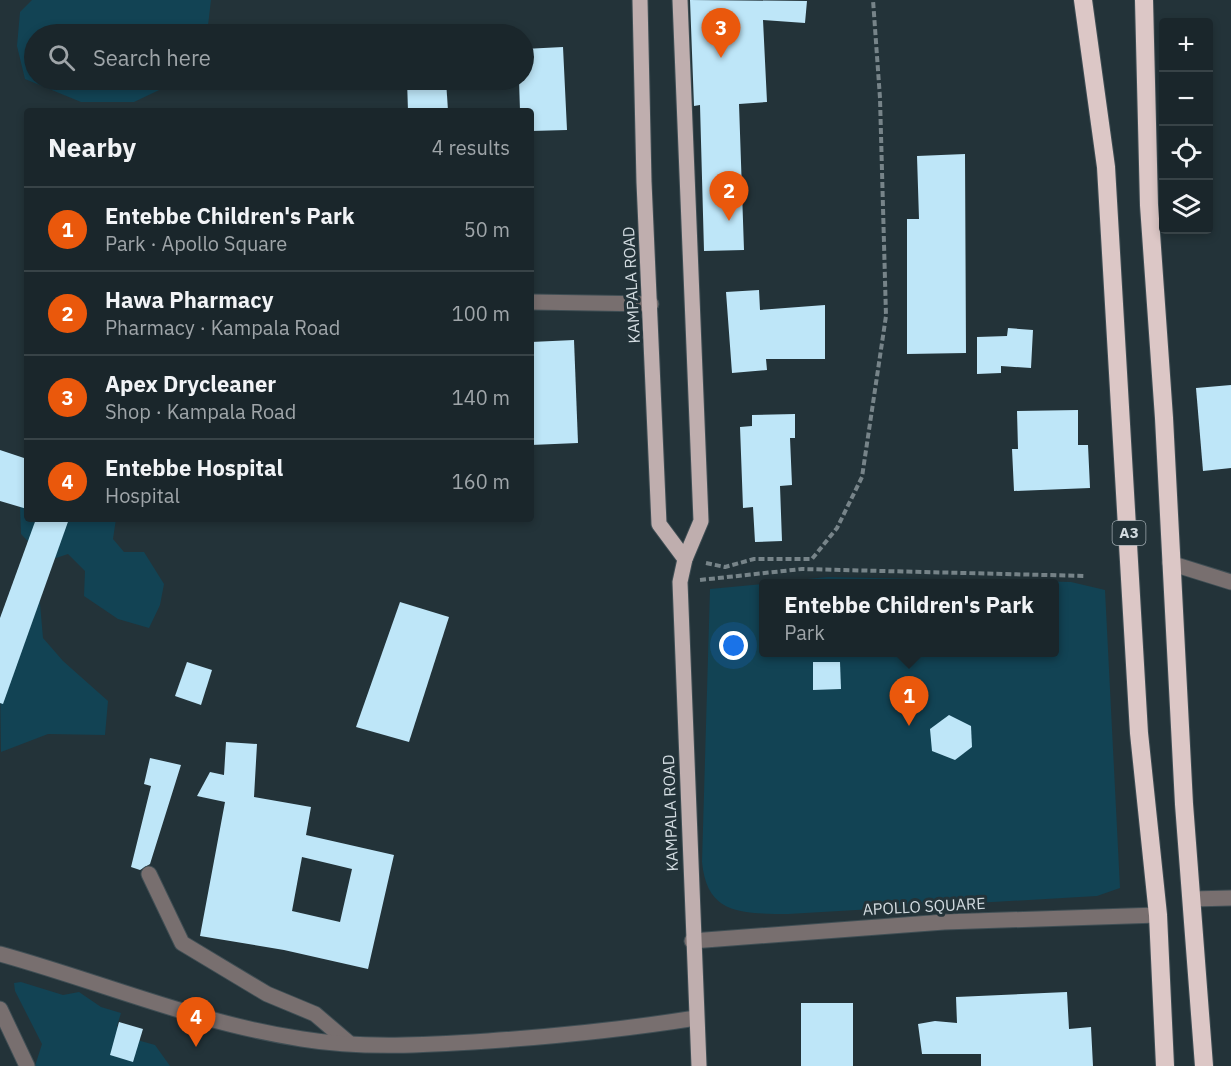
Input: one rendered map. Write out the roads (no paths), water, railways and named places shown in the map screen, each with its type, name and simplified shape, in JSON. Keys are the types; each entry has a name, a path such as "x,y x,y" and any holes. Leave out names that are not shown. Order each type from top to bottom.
{"highway":[{"name":"A3","path":"1083,0 1106,167 1139,733 1158,915 1165,1066"},
{"name":"A3","path":"1144,0 1149,205 1164,418 1184,804 1204,1066"}],"main road":[{"name":"KAMPALA ROAD","path":"640,0 644,182 659,524 684,559"},
{"name":"KAMPALA ROAD","path":"680,0 701,521 684,559 680,582 692,941 699,1066"}],"street":[{"path":"534,302 651,304"},
{"path":"1170,563 1231,582"},
{"path":"149,874 182,943 267,994 315,1014 349,1043"},
{"path":"1192,899 1231,898"},
{"name":"APOLLO SQUARE","path":"692,941 944,922 1158,915"},
{"path":"0,954 163,1007 233,1025 302,1039 428,1045 618,1031 696,1018"},
{"path":"0,1009 27,1066"}],"place":[{"name":"Apex Drycleaner","path":"721,58"},
{"name":"Hawa Pharmacy","path":"729,221"},
{"name":"Entebbe Children's Park","path":"909,726"},
{"name":"Entebbe Hospital","path":"196,1047"}]}
